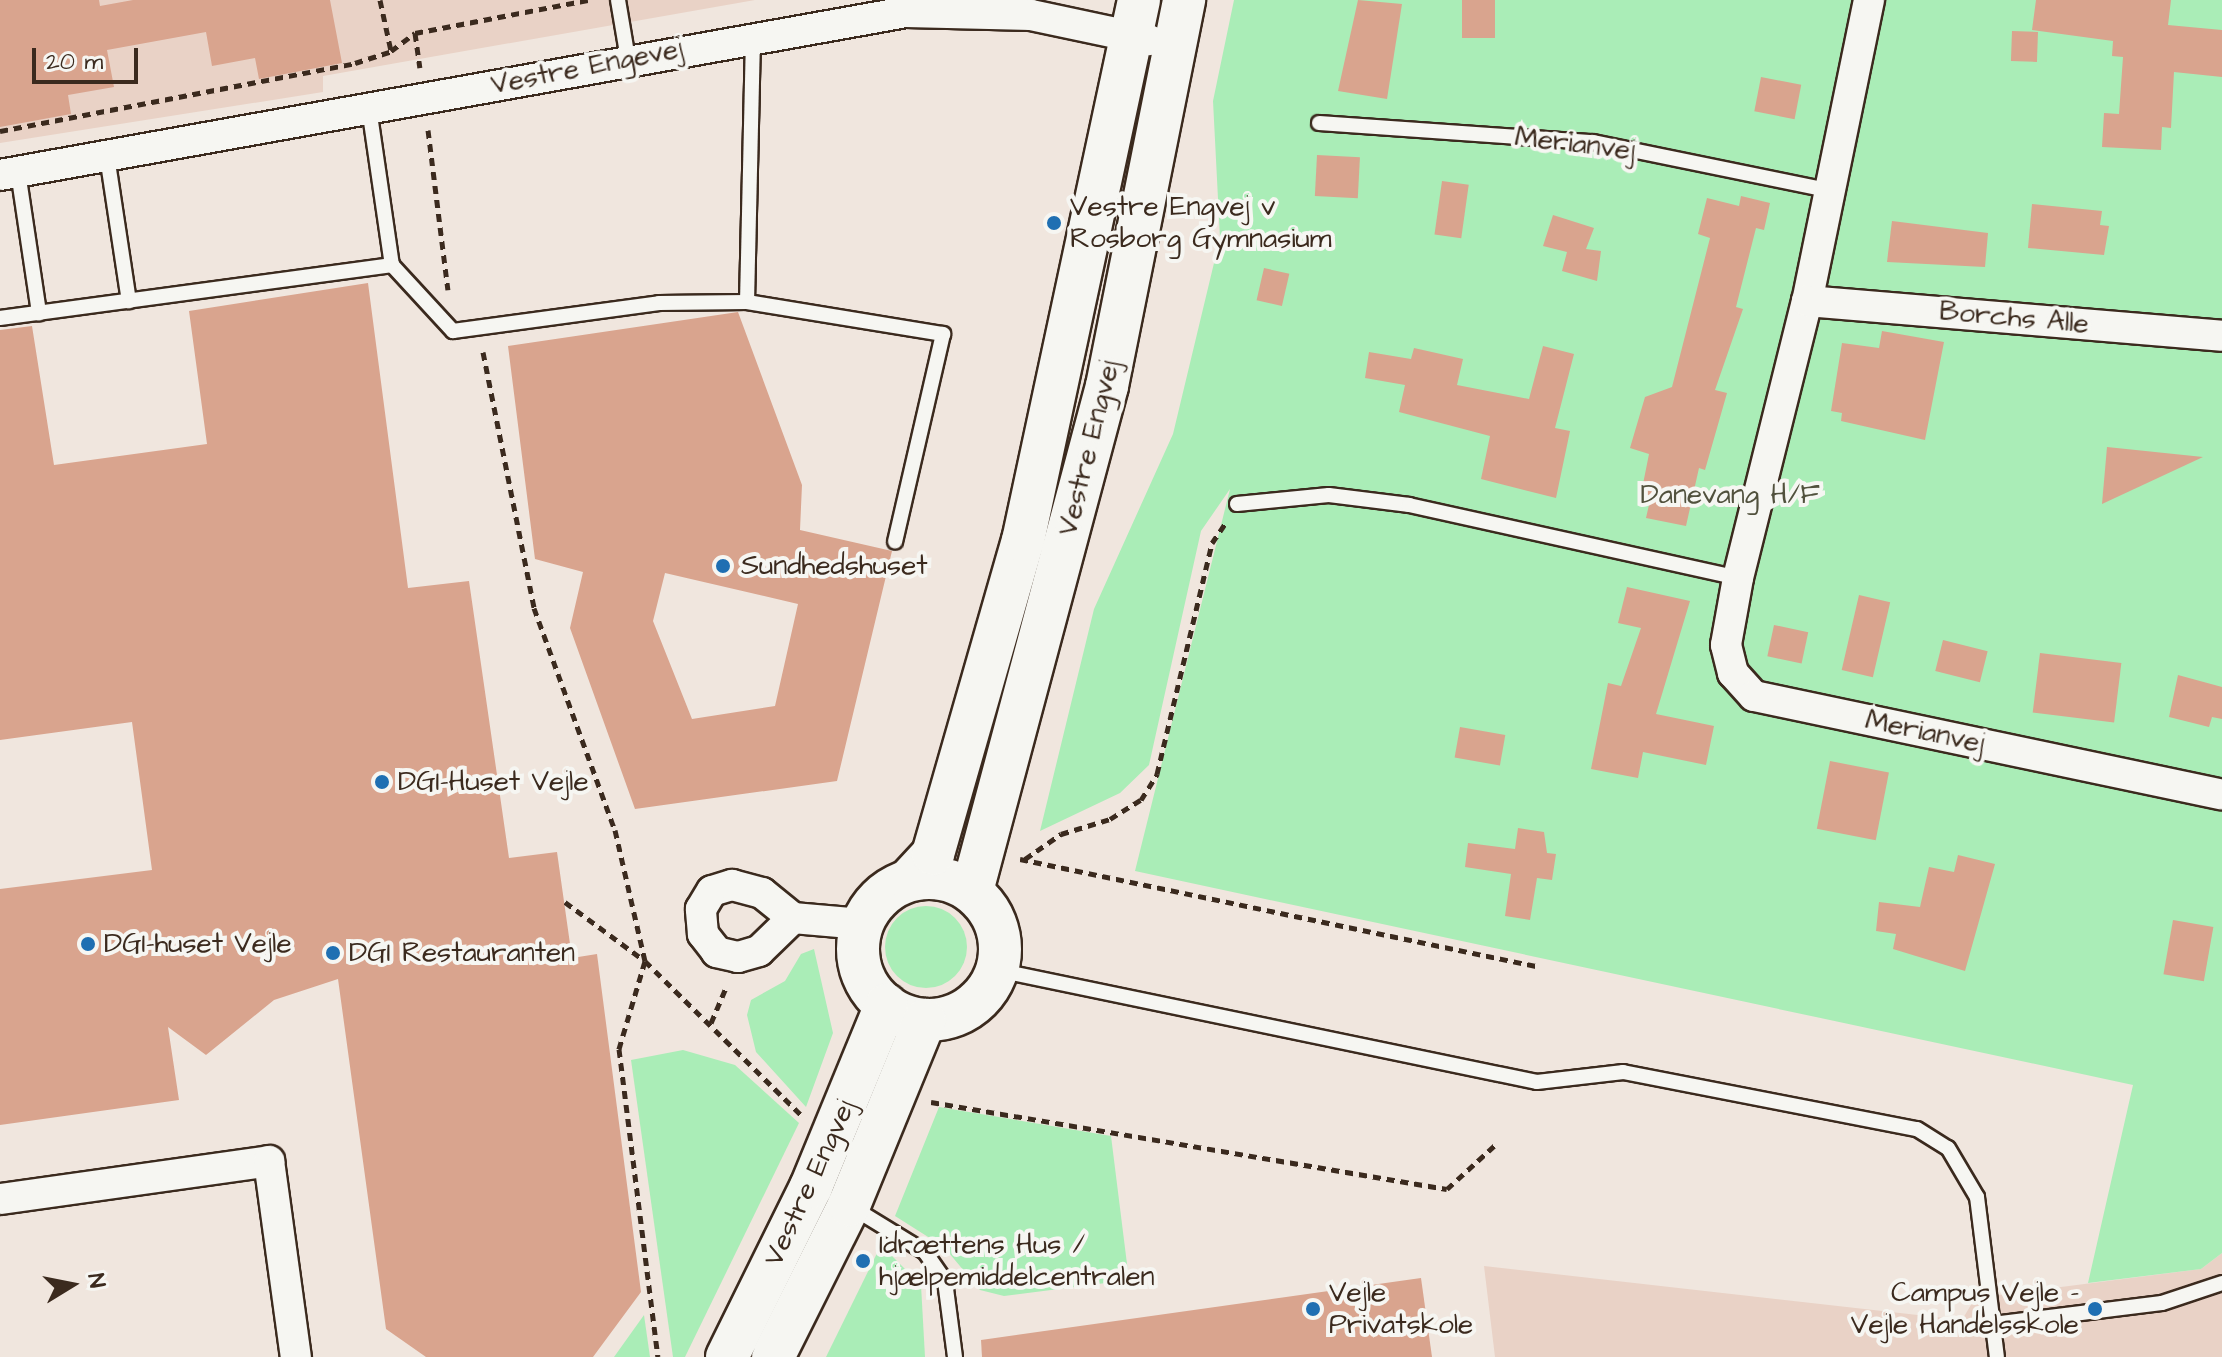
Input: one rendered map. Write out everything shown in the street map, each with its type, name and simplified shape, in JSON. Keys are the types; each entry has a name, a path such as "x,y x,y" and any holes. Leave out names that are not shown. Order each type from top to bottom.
{"street":[{"name":"Vestre Engvej","path":"975,876 1107,386 1184,0"},
{"name":"Merianvej","path":"1869,0 1827,190 1807,301 1738,578 1726,645 1733,673 1754,696 2222,795"},
{"name":"Vestre Engevej","path":"9,173 753,36 906,12 972,10 1136,18 1175,45"},
{"name":"Vestre Engvej","path":"909,880 933,854 1023,541 1136,18"},
{"name":"Borchs Alle","path":"1807,301 2222,336"},
{"path":"975,876 994,918 997,970 970,1007 925,1020 886,1005 861,968 862,924 881,896 909,880 975,876"},
{"path":"793,918 862,924"},
{"name":"Vestre Engvej","path":"773,1357 830,1196 886,1005"},
{"name":"Vestre Engvej","path":"727,1357 894,1096 925,1020"},
{"path":"0,1199 269,1161 296,1357"}],"lane":[{"path":"618,0 628,59"},
{"path":"747,302 753,36"},
{"path":"369,108 392,265 453,331 659,303 747,302 943,334 895,542"},
{"name":"Merianvej","path":"1319,123 1593,142 1827,190"},
{"path":"107,156 129,301"},
{"path":"9,173 39,313"},
{"path":"0,318 392,265"},
{"path":"1237,504 1329,495 1409,505 1738,578"},
{"path":"997,970 1537,1082 1623,1072 1917,1129 1948,1148 1977,1197 1997,1357"},
{"path":"830,1196 925,1252 945,1281 955,1357"},
{"path":"1993,1324 2162,1303 2222,1283"}],"path":[{"path":"380,0 391,51"},
{"path":"0,131 355,63 391,51 415,33 588,0"},
{"path":"415,33 453,331"},
{"path":"478,328 534,608 615,830 645,961 619,1049 658,1357"},
{"path":"975,876 1025,859 1061,834 1110,819 1141,800 1157,774 1212,543 1237,504"},
{"path":"1025,859 1536,966"},
{"path":"565,902 645,961 808,1121"},
{"path":"894,1096 1447,1189 1495,1145"}],"shaded area":[{"path":"0,0 755,0 323,76 323,92 0,143"},
{"path":"2222,1253 2222,1357 1495,1357 1484,1266 1962,1320 1975,1298 2201,1269"}],"green space":[{"name":"Danevang H/F","path":"1234,0 2222,0 2222,1253 2201,1269 2088,1283 2133,1085 1135,871 1230,489 1201,531 1149,765 1120,793 1040,831 1094,609 1173,434 1220,238 1213,101"},
{"path":"926,906 942,909 955,918 964,931 967,947 964,963 955,976 942,985 926,988 910,985 897,976 888,963 885,947 888,931 897,918 910,909"},
{"path":"814,949 833,1033 806,1107 756,1052 747,1015 751,1000 785,981 801,954"},
{"path":"683,1050 735,1065 799,1123 685,1357 673,1357 631,1060"},
{"path":"939,1107 1111,1136 1129,1280 1004,1296 980,1290 944,1247 895,1216"},
{"path":"881,1245 921,1285 925,1357 826,1357"},
{"path":"644,1315 650,1357 614,1357"}],"building":[{"path":"0,0 99,0 100,6 133,0 330,0 342,63 259,79 255,58 212,66 206,32 107,50 114,87 68,95 71,114 0,127"},
{"path":"1358,0 1402,4 1387,99 1338,91"},
{"path":"1462,0 1495,0 1495,38 1462,38"},
{"path":"2036,0 2171,0 2168,25 2222,30 2222,77 2174,72 2171,128 2162,127 2161,150 2102,147 2104,113 2119,114 2123,57 2112,56 2113,41 2032,30"},
{"path":"2012,31 2038,32 2037,62 2011,61"},
{"path":"1761,77 1801,85 1795,119 1754,111"},
{"path":"1317,155 1360,157 1358,198 1315,196"},
{"path":"1442,181 1469,185 1461,238 1434,234"},
{"path":"1741,196 1770,203 1764,230 1756,228 1736,307 1743,309 1715,390 1727,393 1705,470 1699,468 1686,526 1646,518 1651,496 1641,494 1649,454 1630,448 1645,397 1672,387 1710,238 1698,234 1707,198 1739,206"},
{"path":"2032,204 2102,211 2100,225 2109,226 2104,255 2028,248"},
{"path":"1553,215 1594,228 1586,249 1601,251 1597,281 1562,271 1567,252 1543,246"},
{"path":"1892,221 1988,233 1985,267 1887,262"},
{"path":"1264,268 1289,274 1282,306 1257,300"},
{"name":"DGI-Huset Vejle","path":"368,283 408,588 469,581 509,858 557,852 572,958 597,954 641,1292 593,1357 426,1357 386,1329 338,979 274,1000 206,1055 168,1027 179,1100 0,1125 0,889 152,870 132,722 0,740 0,330 32,326 54,465 207,444 189,311"},
{"name":"Sundhedshuset","path":"738,312 802,485 800,530 892,551 837,781 635,809 570,628 583,572 535,559 508,346","holes":["665,573 798,604 775,706 692,719 653,621"]},
{"path":"1882,331 1944,342 1925,440 1841,421 1842,413 1831,411 1842,343 1879,348"},
{"path":"1543,346 1574,354 1555,428 1570,431 1556,498 1481,479 1490,436 1399,412 1405,385 1365,378 1369,352 1411,359 1414,348 1463,359 1457,385 1529,399"},
{"path":"2107,447 2203,457 2102,504"},
{"path":"1627,587 1690,601 1656,714 1714,726 1706,765 1643,752 1638,778 1591,769 1608,683 1621,686 1641,628 1618,623"},
{"path":"1859,595 1890,602 1873,677 1842,670"},
{"path":"1774,625 1808,632 1802,664 1767,656"},
{"path":"1943,640 1988,651 1980,682 1935,671"},
{"path":"2040,653 2121,663 2114,723 2033,713"},
{"path":"2178,675 2222,687 2222,719 2212,717 2209,727 2169,717"},
{"path":"1460,727 1505,735 1500,766 1455,758"},
{"path":"1830,761 1889,772 1876,840 1817,829"},
{"path":"1518,828 1544,832 1547,853 1556,854 1552,880 1537,878 1530,920 1505,916 1511,874 1465,867 1468,843 1515,849"},
{"path":"1958,855 1995,864 1965,971 1893,949 1896,934 1876,931 1879,902 1920,907 1929,867 1954,872"},
{"path":"2173,920 2213,927 2204,981 2163,974"},
{"name":"Vejle Privatskole","path":"1421,1278 1432,1357 982,1357 981,1340"}],"place":[{"name":"Vestre Engvej v Rosborg Gymnasium","path":"1054,223"},
{"name":"Sundhedshuset","path":"723,566"},
{"name":"DGI-Huset Vejle","path":"382,782"},
{"name":"DGI-huset Vejle","path":"88,944"},
{"name":"DGI Restauranten","path":"333,953"},
{"name":"Idrættens Hus / hjælpemiddelcentralen","path":"863,1261"},
{"name":"Vejle Privatskole","path":"1313,1309"},
{"name":"Campus Vejle - Vejle Handelsskole","path":"2095,1309"}]}
